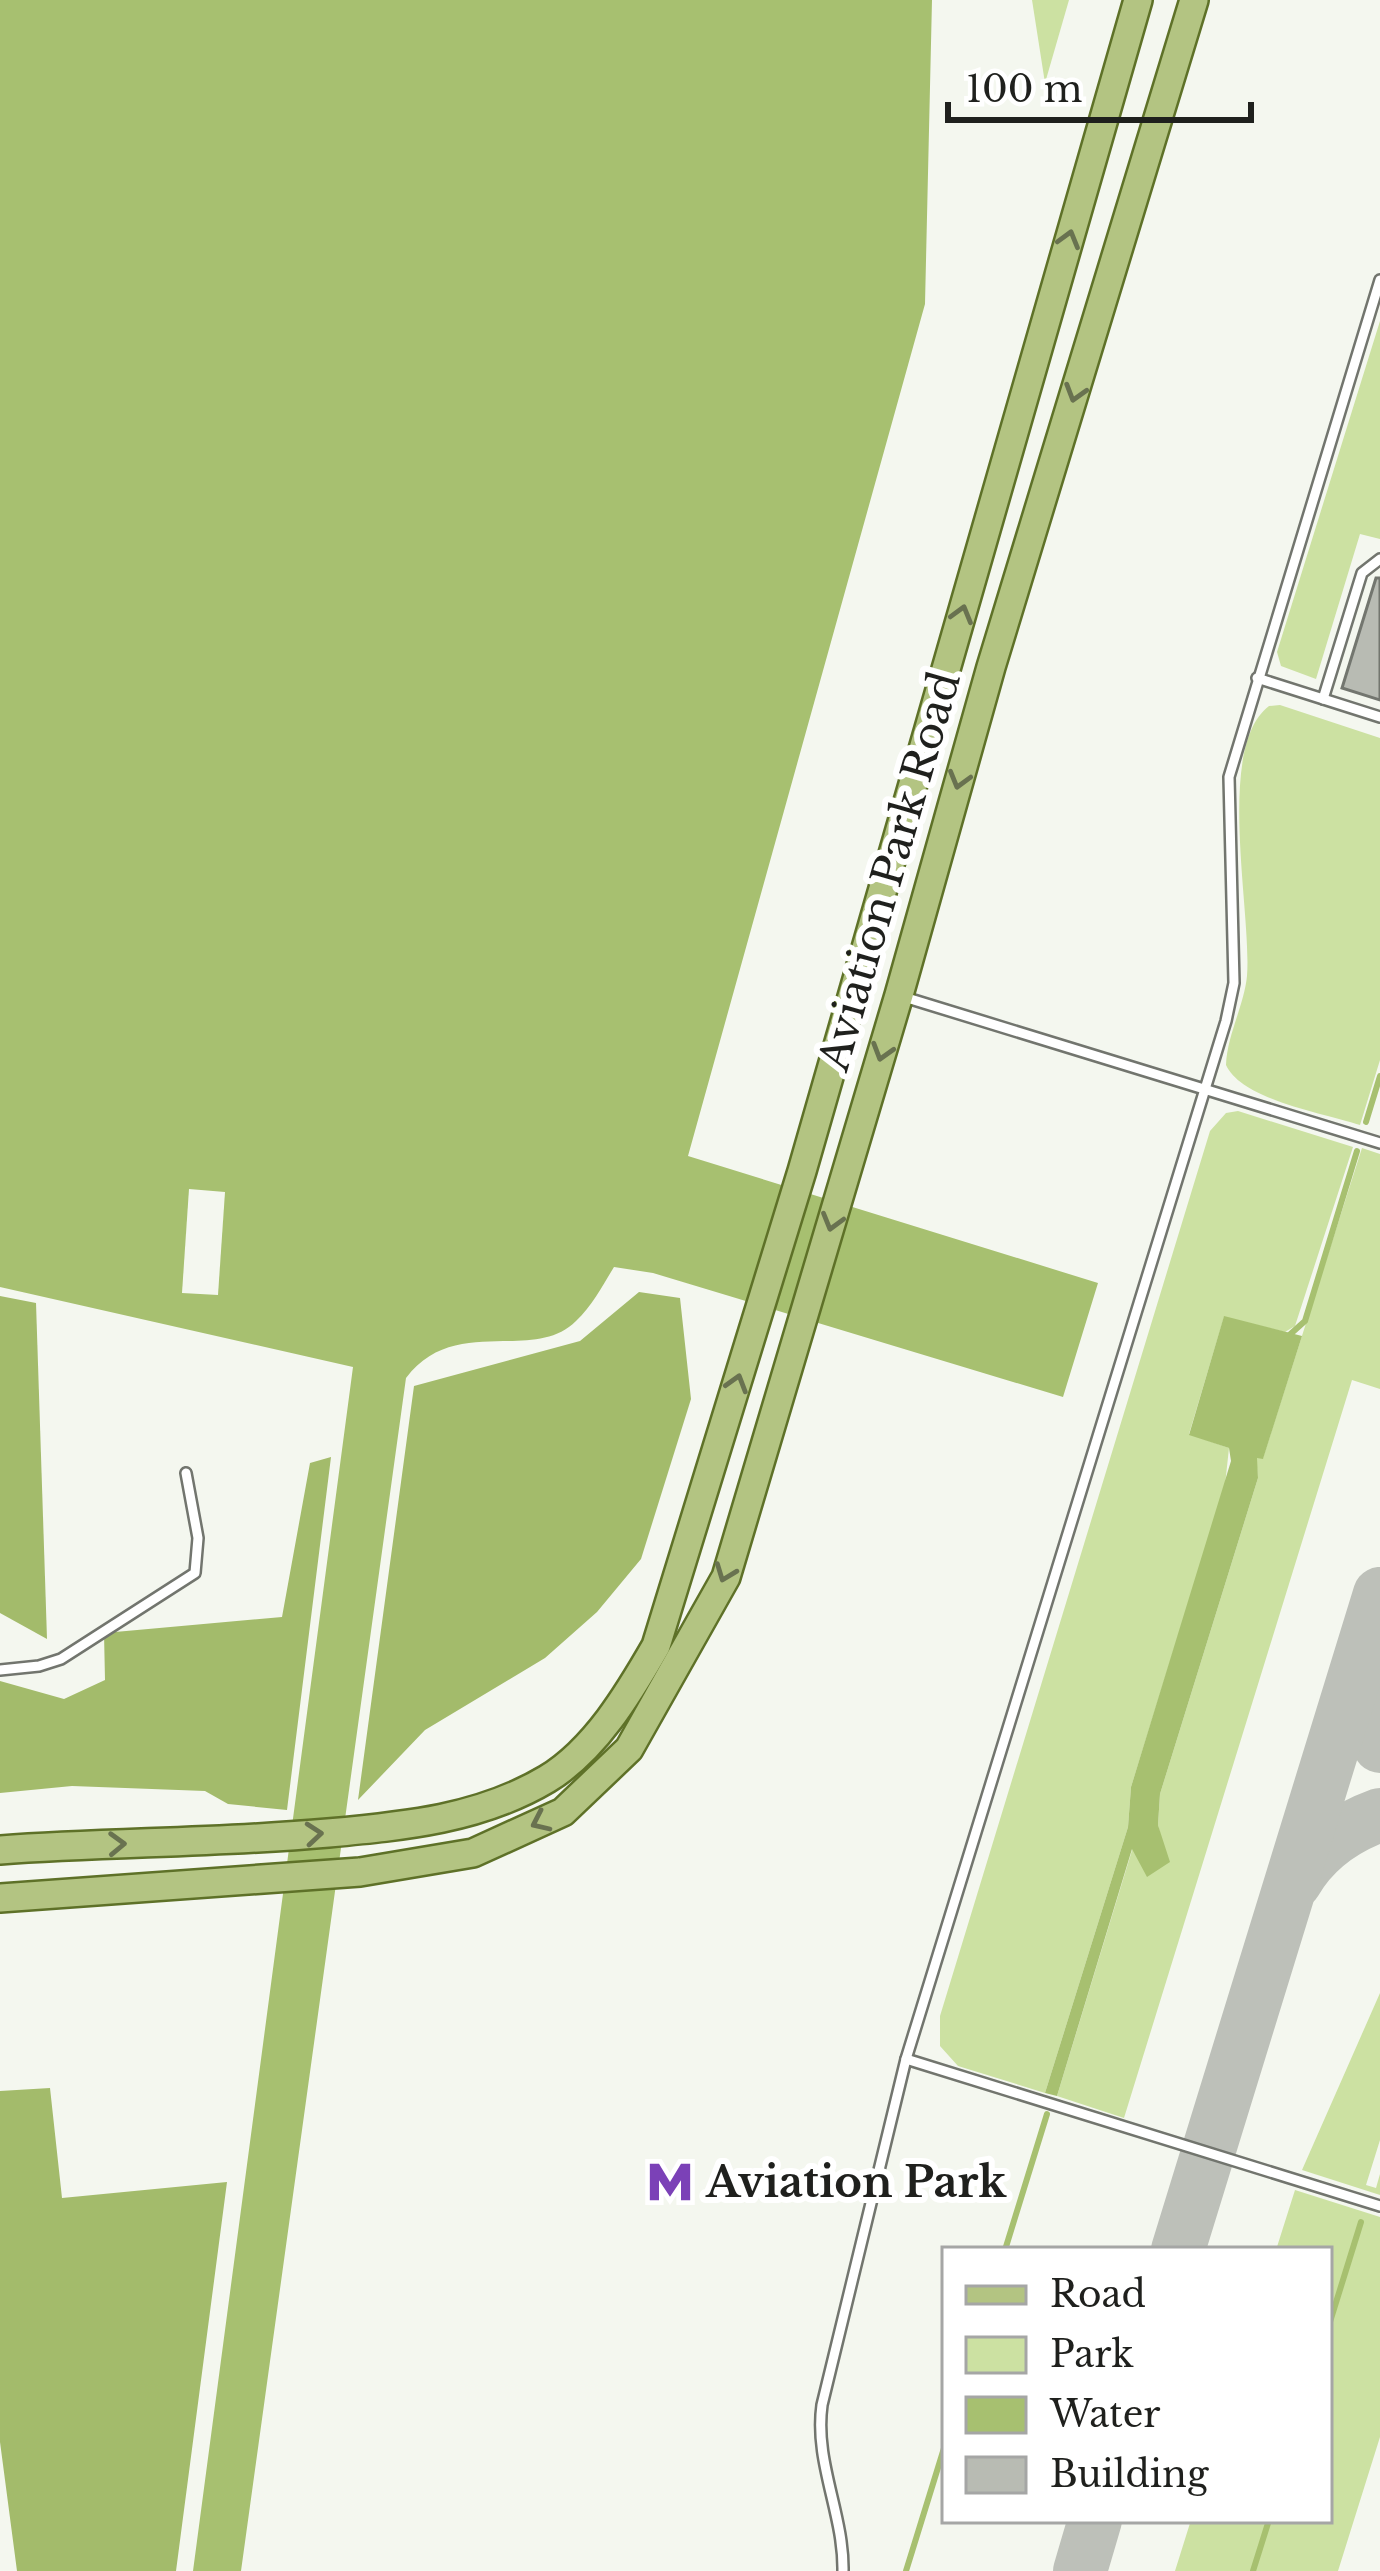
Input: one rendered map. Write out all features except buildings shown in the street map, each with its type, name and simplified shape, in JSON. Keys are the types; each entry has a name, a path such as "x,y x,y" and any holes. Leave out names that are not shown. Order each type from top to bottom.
{"main road":[{"name":"Aviation Park Road","path":"0,1850 267,1838 456,1817 498,1805 552,1776 620,1710 656,1646 802,1171 1138,0"},
{"name":"Aviation Park Road","path":"1,1897 360,1872 473,1853 563,1812 629,1749 726,1577 991,668 1194,0"}],"lane":[{"path":"843,2571 843,2543 821,2453 819,2423 906,2059 1206,1090 1234,982 1229,777 1380,280"},
{"path":"1323,699 1362,573 1380,559"},
{"path":"1257,678 1380,717"},
{"path":"899,995 1380,1143"},
{"path":"0,1670 61,1659 195,1573 198,1538 186,1473"},
{"path":"906,2059 1380,2206"}],"green space":[{"path":"1032,0 1069,0 1045,83"},
{"path":"1380,321 1380,539 1360,534 1316,679 1281,666 1277,652"},
{"path":"1280,705 1380,738 1380,1060 1360,1125 1266,1096 1235,1077 1226,1065 1247,976 1240,832 1243,756 1253,727 1269,706"},
{"path":"1238,1111 1353,1147 1295,1326 1285,1332 1224,1317 1189,1434 1229,1448 1225,1485 1131,1787 1128,1827 1045,2093 958,2066 940,2046 940,2016 1210,1131 1226,1113"},
{"path":"1362,1148 1380,1154 1380,1389 1352,1380 1124,2118 1057,2096 1133,1847 1163,1845 1158,1825 1160,1794 1258,1478 1256,1457 1263,1458"},
{"path":"1380,1993 1380,2140 1366,2185 1376,2188 1380,2174 1380,2195 1302,2170"},
{"path":"1295,2190 1380,2217 1380,2437 1338,2571 1175,2571 1190,2523 1332,2523 1332,2247 1277,2247"}],"shaded area":[{"path":"639,1292 680,1298 691,1399 641,1559 597,1612 545,1658 425,1730 358,1800 414,1386 580,1341"},
{"path":"0,1296 36,1303 47,1639 0,1613"},
{"path":"331,1457 287,1810 228,1804 205,1791 72,1786 0,1793 0,1681 64,1699 105,1680 104,1633 282,1617 310,1463"},
{"path":"50,2088 62,2198 227,2182 176,2571 17,2571 0,2442 0,2091"}],"water":[{"path":"0,0 932,0 925,304 688,1156 1098,1283 1063,1397 653,1273 614,1267 587,1309 558,1333 447,1348 406,1378 241,2571 193,2571 353,1367 0,1287"},
{"path":"1224,1316 1302,1336 1263,1459 1257,1458 1258,1478 1160,1794 1158,1825 1170,1862 1147,1877 1132,1849 1057,2096 1045,2093 1128,1827 1131,1787 1231,1461 1229,1448 1189,1435"}],"pier":[{"path":"189,1189 225,1192 218,1295 182,1293"}],"waterway":[{"path":"1366,1122 1380,1076"},
{"path":"1286,1338 1305,1321 1357,1151"},
{"path":"1006,2247 1047,2114"},
{"path":"1332,2315 1361,2222"},
{"path":"906,2571 942,2455"},
{"path":"1253,2571 1268,2523"}],"taxiway":[{"path":"1179,2247 1380,1594"},
{"path":"1361,1667 1367,1714 1380,1746"},
{"path":"1295,1882 1331,1841 1380,1815"},
{"path":"1080,2571 1094,2523"}],"place":[{"name":"Aviation Park","path":"670,2182"}]}
